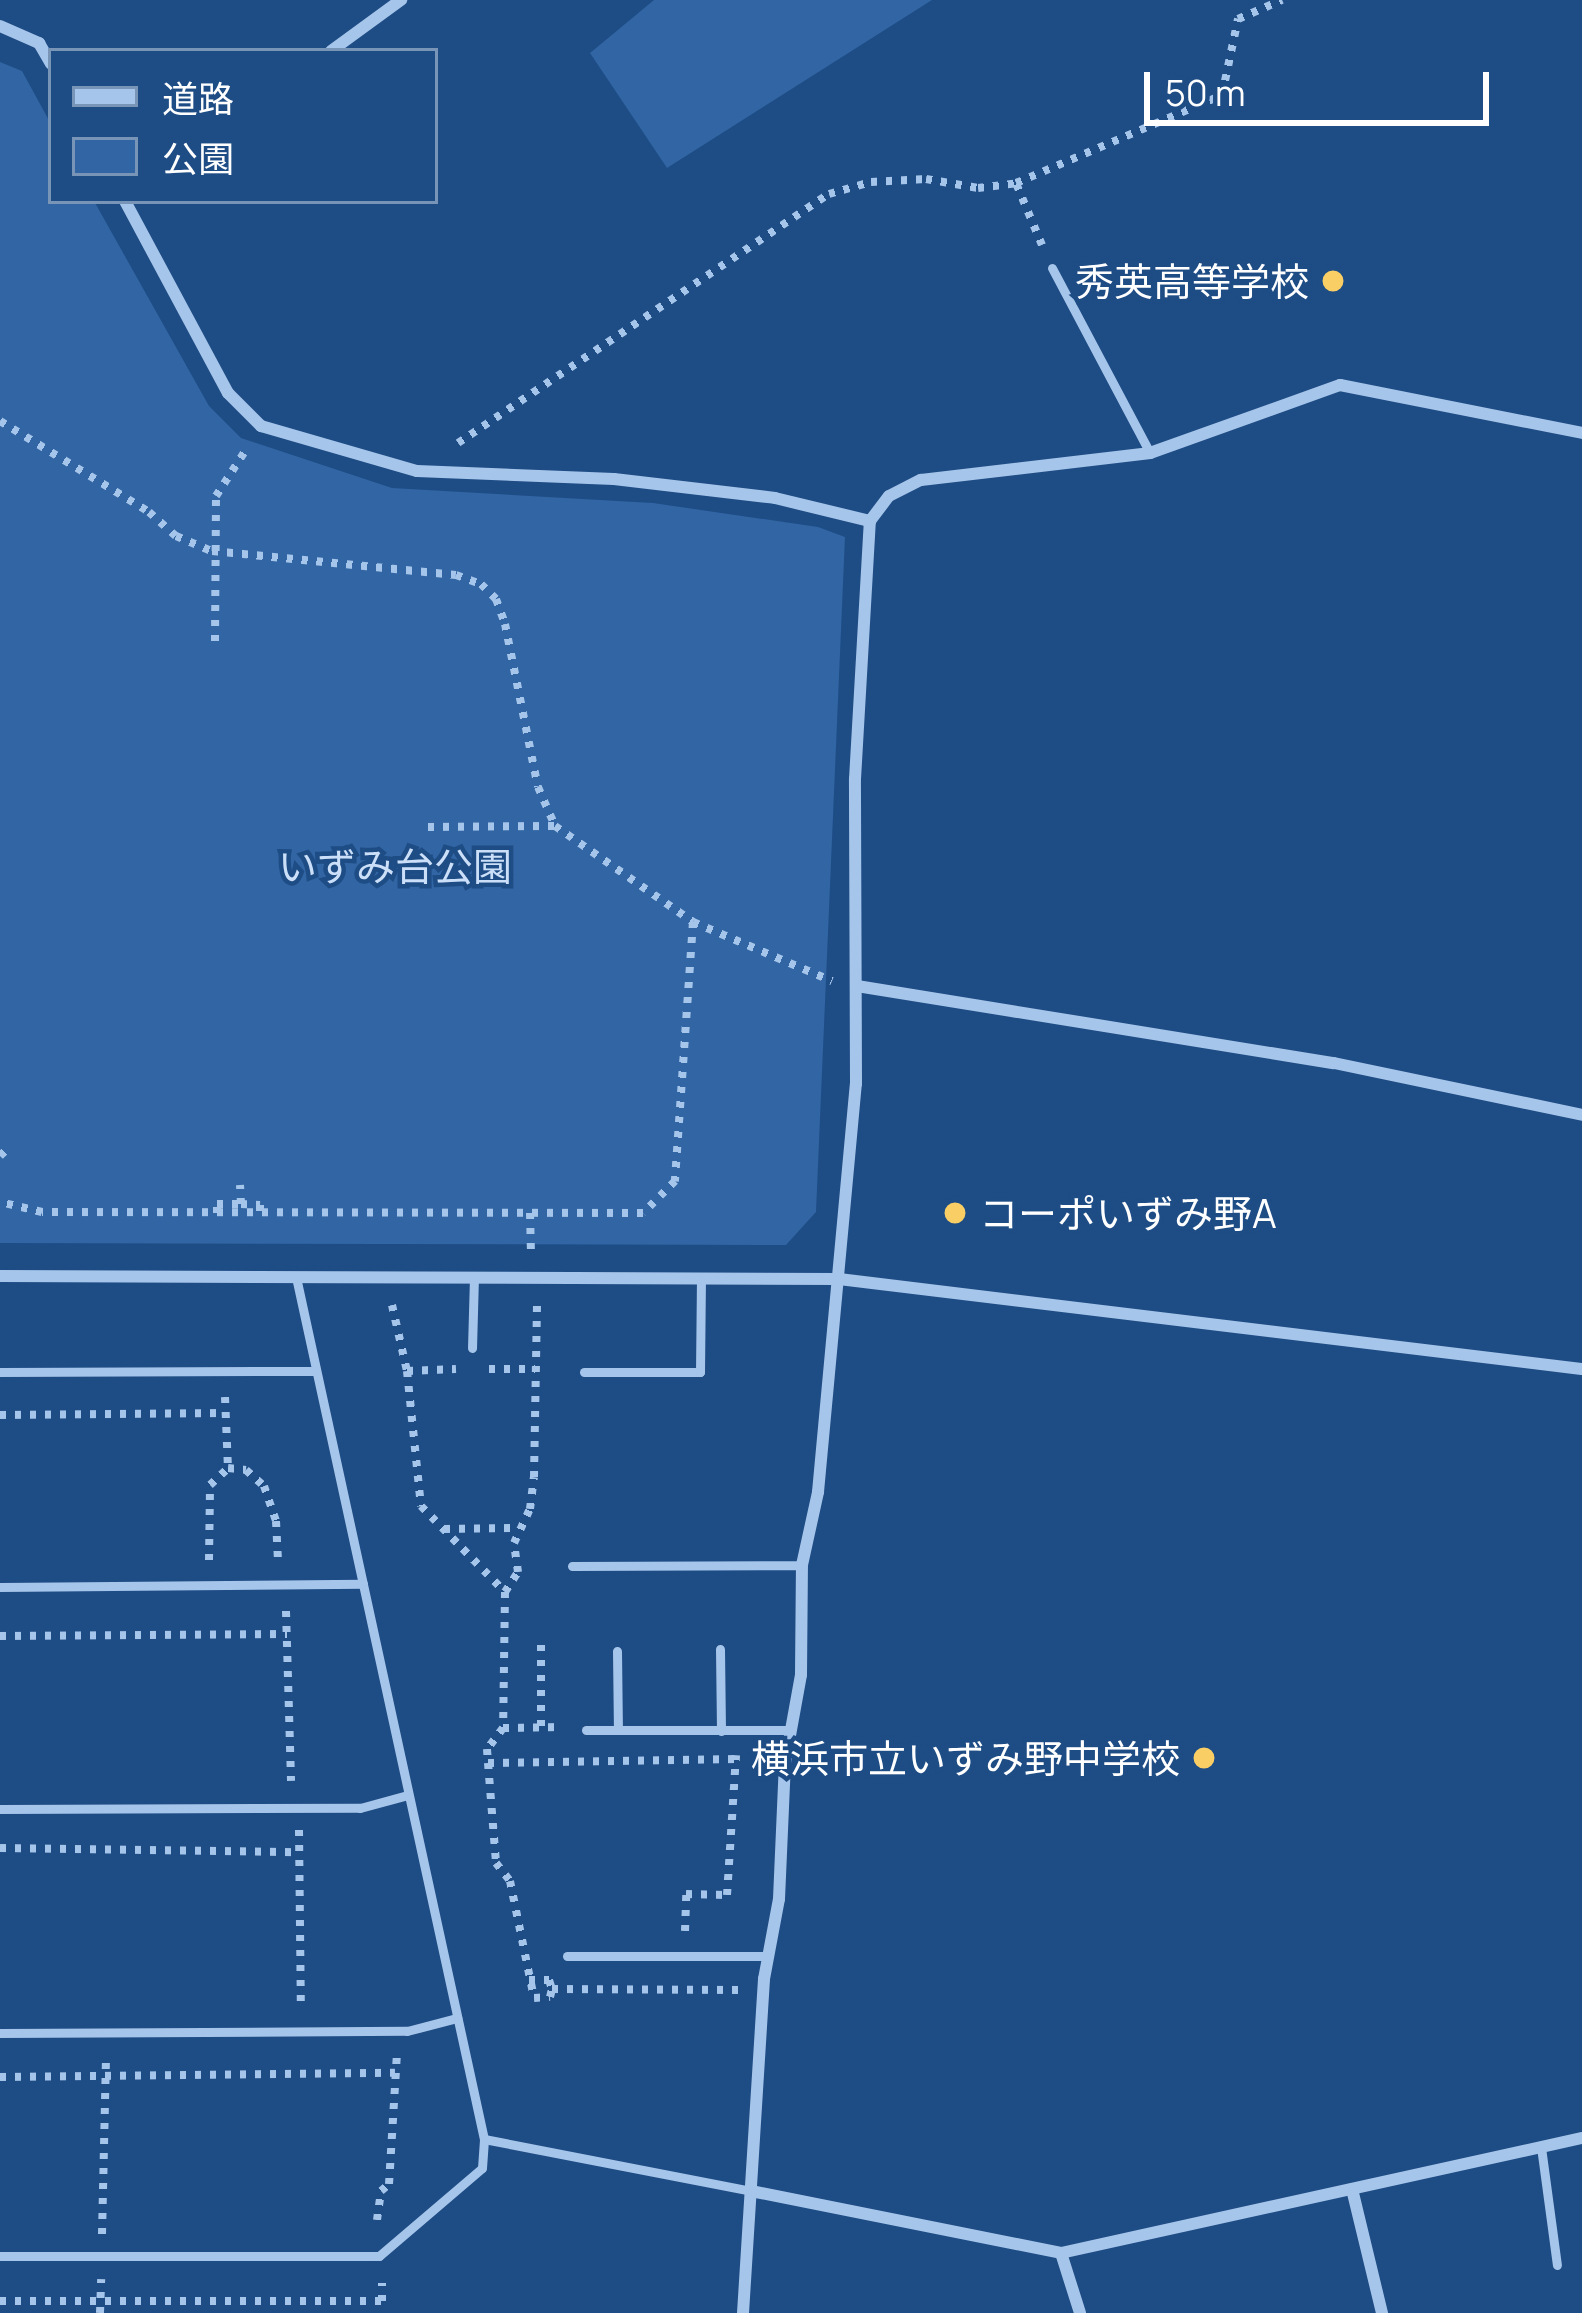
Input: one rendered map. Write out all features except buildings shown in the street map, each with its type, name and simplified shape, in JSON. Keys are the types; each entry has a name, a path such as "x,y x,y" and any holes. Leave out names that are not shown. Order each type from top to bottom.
{"street":[{"path":"335,48 401,0"},
{"path":"0,26 39,43 48,59"},
{"path":"127,204 228,393 261,426 417,471 638,482 775,497 870,521"},
{"path":"743,2313 764,1990 779,1899 785,1763 801,1675 802,1565 818,1492 856,1084 855,779 870,521 890,496 921,481 1150,453 1340,385 1582,433"},
{"path":"857,986 1334,1063 1582,1115"},
{"path":"0,1276 839,1279 1582,1369"},
{"path":"751,2191 1060,2253 1582,2138"},
{"path":"1352,2189 1382,2313"},
{"path":"1060,2253 1080,2313"}],"lane":[{"path":"1052,268 1150,453"},
{"path":"0,2256 380,2256 482,2168 484,2139 296,1277"},
{"path":"472,1348 473,1278"},
{"path":"584,1372 700,1372 701,1279"},
{"path":"0,1372 316,1371"},
{"path":"572,1566 802,1565"},
{"path":"0,1587 363,1584"},
{"path":"720,1649 721,1731"},
{"path":"617,1651 618,1730"},
{"path":"586,1730 791,1730"},
{"path":"0,1809 360,1808 408,1795"},
{"path":"567,1956 768,1956"},
{"path":"0,2033 407,2031 457,2018"},
{"path":"484,2139 751,2191"},
{"path":"1541,2146 1557,2265"}],"path":[{"path":"417,471 829,194 872,182 926,179 978,188 1016,183 1222,95 1238,20 1282,0"},
{"path":"1016,183 1026,212"},
{"path":"0,421 148,512 176,536 212,551 456,575 481,584 496,598 505,623 538,787 555,826 693,922 812,977"},
{"path":"214,641 216,496 261,426"},
{"path":"428,827 555,826"},
{"path":"0,1202 42,1212 644,1213 675,1181 693,922"},
{"path":"240,1185 241,1204"},
{"path":"217,1213 218,1204 260,1204 260,1212"},
{"path":"392,1278 421,1506 505,1592"},
{"path":"529,1980 549,1980 550,1997 539,2001 529,1980 510,1882 496,1863 487,1749 502,1728 505,1592 518,1572 517,1528 530,1509 534,1477 538,1278"},
{"path":"226,1372 228,1468"},
{"path":"0,1415 225,1414"},
{"path":"208,1586 210,1485 228,1468 247,1469 264,1486 276,1521 278,1568 286,1585 294,1737 290,1790 300,1808 301,2032"},
{"path":"443,1529 517,1528"},
{"path":"0,1636 287,1634"},
{"path":"541,1645 541,1728"},
{"path":"502,1728 586,1730"},
{"path":"684,1956 686,1894 727,1895 737,1730"},
{"path":"488,1763 736,1759 785,1763"},
{"path":"0,1848 298,1852"},
{"path":"551,1989 764,1990"},
{"path":"100,2313 107,2033"},
{"path":"0,2077 395,2073"}],"green space":[{"path":"654,0 932,0 667,168 590,53"},
{"name":"いずみ台公園","path":"0,62 22,71 48,119 48,204 96,204 209,406 241,438 392,488 653,503 818,527 845,537 816,1212 786,1245 0,1243"}],"place":[{"name":"秀英高等学校","path":"1333,281"},
{"name":"コーポいずみ野A","path":"955,1213"},
{"name":"横浜市立いずみ野中学校","path":"1204,1758"}]}
